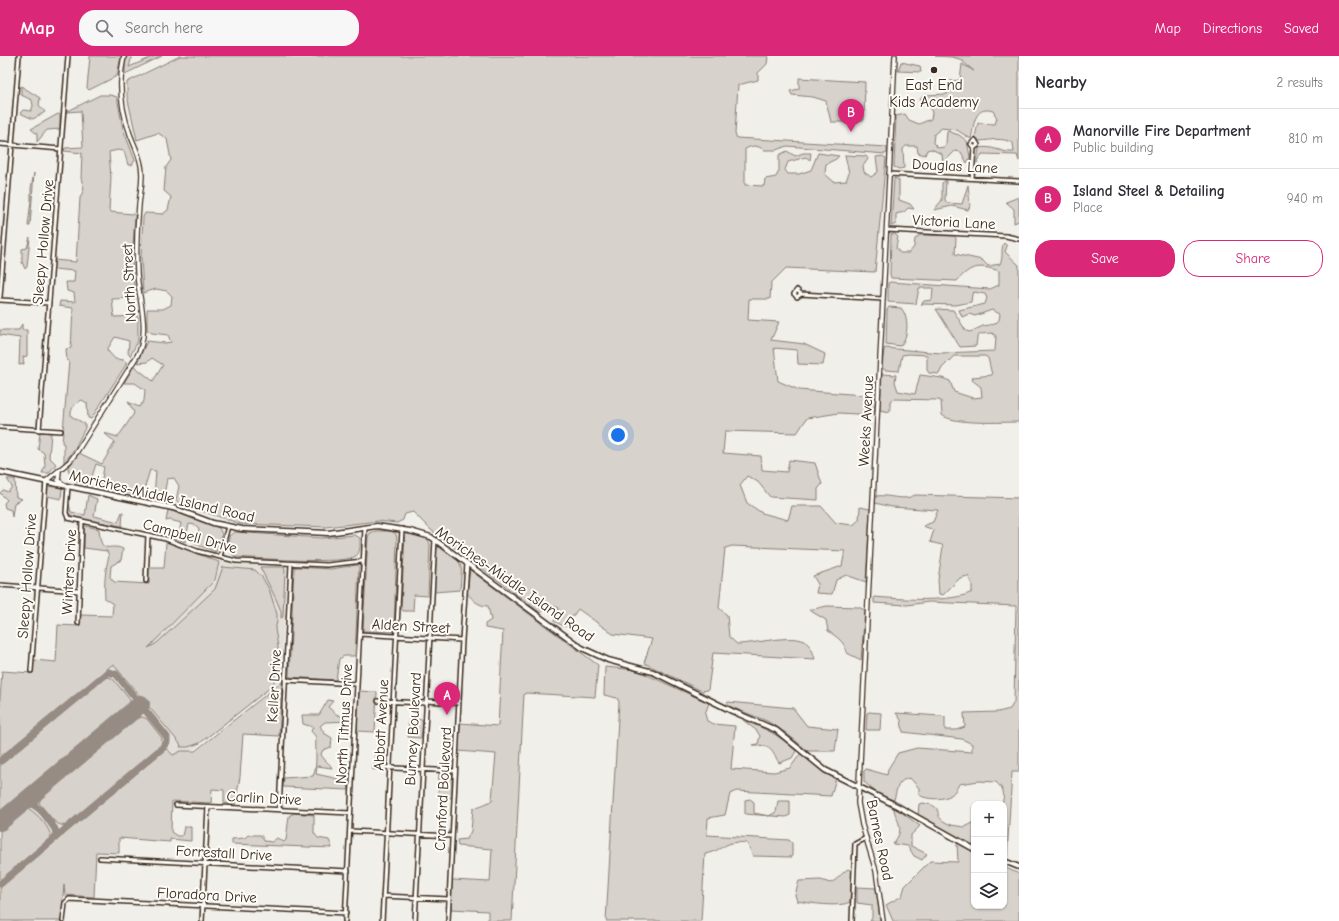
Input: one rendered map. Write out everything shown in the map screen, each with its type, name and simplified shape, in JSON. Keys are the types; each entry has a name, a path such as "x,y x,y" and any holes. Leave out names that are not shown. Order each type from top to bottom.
{"main road":[{"name":"Moriches-Middle Island Road","path":"0,472 174,508 213,523 253,531 328,533 377,526 402,529 435,539 586,650 608,660 653,672 732,711 769,727 825,770 971,848"},
{"path":"1007,862 1019,867"}],"street":[{"path":"0,297 19,56"},
{"name":"Sleepy Hollow Drive","path":"39,430 68,56"},
{"name":"North Street","path":"46,482 70,461 137,356 143,340 137,271 138,215 142,172 140,159 129,131 122,107 124,56"},
{"name":"Weeks Avenue","path":"858,787 895,56"},
{"path":"0,144 61,149"},
{"path":"972,178 974,148"},
{"name":"Douglas Lane","path":"890,174 1019,181"},
{"name":"Victoria Lane","path":"887,230 1006,236 1019,239"},
{"path":"801,294 883,298"},
{"path":"0,300 49,303"},
{"path":"0,427 61,431"},
{"path":"59,471 58,480 66,485"},
{"name":"Sleepy Hollow Drive","path":"31,671 46,482"},
{"name":"Campbell Drive","path":"66,485 66,515 72,519 82,522 174,541 197,551 236,561 332,565 363,561"},
{"name":"Winters Drive","path":"78,623 82,522"},
{"path":"220,557 228,526"},
{"name":"North Titmus Drive","path":"345,921 365,528"},
{"name":"Abbott Avenue","path":"382,921 402,529"},
{"path":"146,581 148,535"},
{"name":"Burney Boulevard","path":"415,921 435,539"},
{"name":"Cranford Boulevard","path":"448,921 458,703 467,563"},
{"name":"Keller Drive","path":"279,810 291,564"},
{"path":"0,585 79,591"},
{"name":"Alden Street","path":"360,634 462,640"},
{"path":"285,680 357,684"},
{"path":"378,701 458,703"},
{"path":"375,767 455,771"},
{"name":"Barnes Road","path":"858,787 859,810 876,871 883,921"},
{"name":"Carlin Drive","path":"176,805 350,813"},
{"path":"202,921 208,807"},
{"path":"350,831 452,836"},
{"path":"852,921 856,844 866,838"},
{"name":"Forrestall Drive","path":"100,858 348,871"},
{"path":"383,896 449,899"},
{"name":"Floradora Drive","path":"63,921 64,903 67,900 346,913"}],"shaded area":[{"path":"90,56 121,56 117,76 89,90 87,88"},
{"path":"127,56 132,56 129,67 155,56 162,56 125,74"},
{"path":"180,56 768,56 767,64 758,73 758,80 738,85 735,134 737,138 887,147 887,153 885,154 787,146 776,150 764,150 755,146 745,149 745,185 764,186 765,179 776,177 779,171 779,155 787,151 795,156 803,153 811,153 810,160 806,157 788,162 785,170 788,174 799,174 811,170 818,153 839,156 826,164 825,174 834,182 846,181 849,173 845,155 866,156 868,159 863,166 864,172 871,177 878,172 876,157 882,156 886,158 875,272 786,268 771,283 770,299 749,299 748,320 779,322 771,340 804,344 825,354 823,365 798,364 797,350 774,348 778,381 799,390 876,396 874,415 839,413 807,418 797,433 725,431 723,453 761,456 762,470 787,472 789,460 815,463 822,484 818,489 818,500 770,497 758,482 747,476 740,485 747,503 762,513 788,520 792,506 821,506 836,523 853,525 859,520 860,507 870,509 866,582 846,575 836,580 832,594 816,593 818,584 813,576 842,566 845,551 732,546 725,548 719,608 727,615 729,637 737,644 782,639 798,639 804,641 810,647 815,659 713,653 708,690 702,691 644,663 652,639 613,634 578,609 565,627 554,621 559,608 548,604 541,613 431,530 413,512 405,514 403,520 397,523 378,521 326,527 241,524 180,504 176,500 179,486 174,478 167,479 163,500 154,498 156,471 150,470 142,496 103,487 101,484 104,467 96,464 89,486 78,482 73,478 68,468 79,453 102,464 115,442 104,433 118,437 134,412 128,402 139,407 144,401 145,390 135,383 124,383 134,366 153,381 163,365 152,358 147,362 137,363 147,341 165,343 171,342 168,335 152,333 147,330 147,309 163,309 171,305 172,296 167,291 156,289 143,293 141,257 143,217 145,213 163,214 168,210 171,197 164,191 166,167 171,160 167,139 158,133 137,140 127,96 127,82"},
{"path":"935,56 1019,56 1019,161 1017,155 982,154 977,163 979,148 984,147 1014,152 1013,143 1009,141 997,139 980,141 975,137 978,123 995,124 997,118 993,111 986,110 978,114 974,123 971,139 957,130 942,128 934,134 933,143 938,148 944,147 946,144 947,131 959,135 967,141 970,157 967,163 961,152 955,151 943,163 942,154 931,149 927,150 925,155 918,153 917,146 906,146 903,149 904,168 899,169 894,167 896,116 905,114 909,120 919,124 931,119 932,113 929,103 919,101 924,95 947,94 950,89 950,81 960,80 962,64 974,71 963,62 963,60 952,57"},
{"path":"901,62 920,66 921,72 898,71"},
{"path":"799,78 865,82 864,120 860,120 859,108 855,103 844,104 840,110 844,122 831,122 826,101 813,97 792,95 790,91 799,89"},
{"path":"21,86 40,98 39,105 45,112 33,119 20,113 23,110 31,111 33,106 32,100 21,95"},
{"path":"100,95 117,97 123,129 135,160 132,165 128,165 124,151 118,150 109,152 111,178 109,210 110,212 133,214 135,216 132,260 135,298 112,299 114,317 138,316 138,341 130,356 128,353 129,341 115,337 107,350 115,359 124,360 127,363 91,419 88,418 87,403 82,400 72,408 71,416 85,424 85,428 75,448 64,463 64,444 62,443 69,361 67,360 66,349 71,348 73,308 59,306 60,301 75,302 74,293 67,291 66,282 74,282 75,271 53,269 54,260 76,262 80,198 84,189 81,178 82,153 64,151 65,148 83,147 81,111 66,112"},
{"path":"58,114 60,115 60,129 47,130 37,142 37,134 31,129"},
{"path":"34,173 30,226 28,226 31,188"},
{"path":"894,178 899,180 899,200 910,204 914,209 908,208 904,212 896,214 896,224 891,226"},
{"path":"946,180 945,200 947,203 962,204 968,185 970,206 968,210 952,206 934,210 942,200 942,183"},
{"path":"1019,197 1019,221 1014,223 1014,209 1006,202"},
{"path":"891,234 895,234 898,237 896,248 900,253 909,253 914,247 915,239 920,235 954,236 956,238 955,254 982,260 988,266 1000,264 1004,243 1007,246 1005,252 1019,265 1019,422 967,422 948,418 942,415 941,401 938,400 893,399 890,401 890,412 880,410 882,374 896,375 895,382 898,391 915,394 920,375 942,378 950,381 954,392 973,398 982,397 981,387 972,380 973,377 992,375 988,358 985,356 954,356 942,368 939,374 929,373 927,370 927,355 902,355 899,371 885,370 882,368 884,349 941,353 995,351 996,336 992,333 980,334 977,338 976,346 960,347 936,309 953,310 966,331 970,332 983,326 995,324 999,320 1000,314 992,310 975,316 969,314 962,317 959,310 985,304 987,298 985,294 974,292 972,294 971,302 956,305 921,304 924,301 932,300 933,288 919,288 916,304 888,302 888,283 890,282 990,289 999,285 999,271 980,267 966,272 957,281 891,278"},
{"path":"30,237 27,267 25,269 22,262 22,249 27,248"},
{"path":"889,307 901,308 907,322 905,338 900,346 886,344 887,310"},
{"path":"22,324 22,330 27,330 27,356 23,357 24,364 19,365 20,338 0,335 0,330 19,330"},
{"path":"40,432 51,433 49,457 56,464 49,473 42,473 45,466 44,453 38,449"},
{"path":"7,479 15,479 16,497 22,499 14,503 12,517 11,510 5,508 4,503 7,500 0,493 3,490 8,492 12,487"},
{"path":"47,486 62,488 61,499 47,496"},
{"path":"88,495 97,499 94,516 118,522 123,512 122,526 75,518 67,512 69,504 71,512 85,515"},
{"path":"915,495 1019,498 1019,772 1012,772 1007,856 1007,801 1002,801 1004,794 1001,787 996,782 979,781 959,784 955,791 948,797 935,799 922,797 919,795 919,788 910,778 900,783 894,800 879,795 864,782 864,771 866,769 887,775 888,769 898,753 917,748 972,752 972,744 962,739 903,732 901,720 896,713 945,717 945,730 956,730 965,727 964,713 998,712 1010,709 1014,702 1016,606 929,602 907,605 874,603 874,597 939,599 952,598 972,592 972,584 968,576 960,578 943,595 939,594 938,580 943,546 930,542 934,530 923,526 933,522 938,510 892,507 875,503 876,496 901,498"},
{"path":"168,510 186,515 219,528 222,534 216,552 195,544 199,529 196,525 189,524 185,542 178,539 181,523 170,520 166,521"},
{"path":"86,526 99,529 100,538 104,546 123,549 121,560 111,566 110,577 114,582 149,584 149,568 164,568 166,542 219,562 215,580 148,648 157,643 215,589 223,567 255,570 262,577 269,589 277,614 275,629 278,647 274,682 271,687 200,743 188,747 180,747 181,745 113,664 0,759 0,699 2,671 32,673 34,660 56,662 58,625 79,626 81,615 112,616 113,604 105,599 105,582 109,556 107,551 84,548 84,527"},
{"path":"376,531 391,531 396,534 397,539 394,632 363,631 368,537 370,533"},
{"path":"234,532 322,538 355,535 360,538 360,548 356,556 348,559 335,560 317,561 235,557 228,550 229,536"},
{"path":"408,534 428,539 430,544 428,596 414,595 413,611 403,611 401,608 405,535"},
{"path":"443,547 459,562 461,569 460,590 434,592 436,549"},
{"path":"220,560 235,564 287,566 281,680 0,903 0,754 216,581"},
{"path":"357,565 359,566 355,656 344,656 339,659 336,680 289,677 294,568 331,569"},
{"path":"260,567 284,567 283,617 281,618 281,611"},
{"path":"470,570 598,665 595,697 524,694 512,921 488,921 488,911 451,909 452,880 490,882 492,849 458,846 457,840 467,839 471,831 473,809 492,800 496,754 458,751 460,723 498,726 503,631 485,628 485,624 491,620 488,606 479,604 467,593"},
{"path":"827,606 858,607 865,610 861,660 847,653 842,643 828,631 826,620 809,610"},
{"path":"605,667 636,670 709,703 705,714 707,721 714,724 735,726 731,769 774,772 790,768 801,753 836,778 831,796 736,791 730,794 725,815 708,818 707,835 789,840 792,843 792,857 753,856 747,843 739,842 729,844 705,854 701,921 606,921 619,702 617,698 604,695"},
{"path":"109,677 113,679 130,700 126,709 0,815 0,766 103,679"},
{"path":"282,682 279,736 243,734 240,777 235,805 224,803 224,790 212,789 211,803 172,801 171,832 177,836 182,836 184,827 191,827 191,841 170,839 170,842 119,838 119,853 96,852 94,897 65,895 64,884 61,921 0,921 0,888 165,750 167,749 173,755 181,751 195,751"},
{"path":"359,691 377,692 375,732 357,731"},
{"path":"328,700 333,701 328,707 336,714 351,721 325,722 320,726 324,733 332,738 331,747 323,750 321,754 332,768 317,766 316,774 348,781 349,790 283,787 284,778 313,776 316,762 316,737 311,731 313,727 303,724 302,715 319,715"},
{"path":"728,702 793,708 807,726 838,729 835,751 808,751 786,733 767,721 726,705"},
{"path":"867,713 881,713 880,730 866,730"},
{"path":"143,717 147,719 162,738 161,746 66,825 58,824 54,821 39,803 42,796 132,719"},
{"path":"409,718 423,720 421,738 408,737"},
{"path":"743,720 765,729 783,740 796,751 792,758 779,763 774,754 767,747 753,745 758,744 760,736 757,731"},
{"path":"375,752 388,752 389,765 375,764"},
{"path":"439,772 452,772 452,798 438,797"},
{"path":"750,799 754,802 754,813 767,816 745,814 745,800"},
{"path":"778,801 790,801 790,815 786,817 769,816 776,812"},
{"path":"923,803 935,807 941,819 952,825 965,827 971,824 971,845 918,815 919,804"},
{"path":"893,806 920,826 911,835 911,846 927,854 922,860 914,856 908,846 893,844 900,829"},
{"path":"29,809 43,822 51,837 0,881 0,831 24,810"},
{"path":"294,813 314,815 314,833 318,838 329,840 332,848 232,844 232,839 245,838 248,835 261,835 264,841 272,842 277,838 284,842 286,840 289,816"},
{"path":"957,843 971,850 971,909 1007,909 1007,868 1019,874 1019,921 893,921 886,905 902,896 905,886 930,861 958,862"},
{"path":"848,869 852,871 850,902 832,905 797,901 795,895 799,881 821,880 830,883"},
{"path":"857,887 876,888 880,921 870,921 872,918 872,905 857,903"}],"taxiway":[{"path":"0,761 108,672 116,674 167,737 167,742 162,748 0,884"},
{"path":"35,805 33,798 36,792"},
{"path":"22,804 32,804 41,811 55,829 56,834 54,839"}],"runway":[{"path":"0,822 141,704"}],"place":[{"name":"East End Kids Academy","path":"934,70"},
{"name":"Island Steel & Detailing","path":"851,132"},
{"name":"Manorville Fire Department","path":"447,715"}]}
